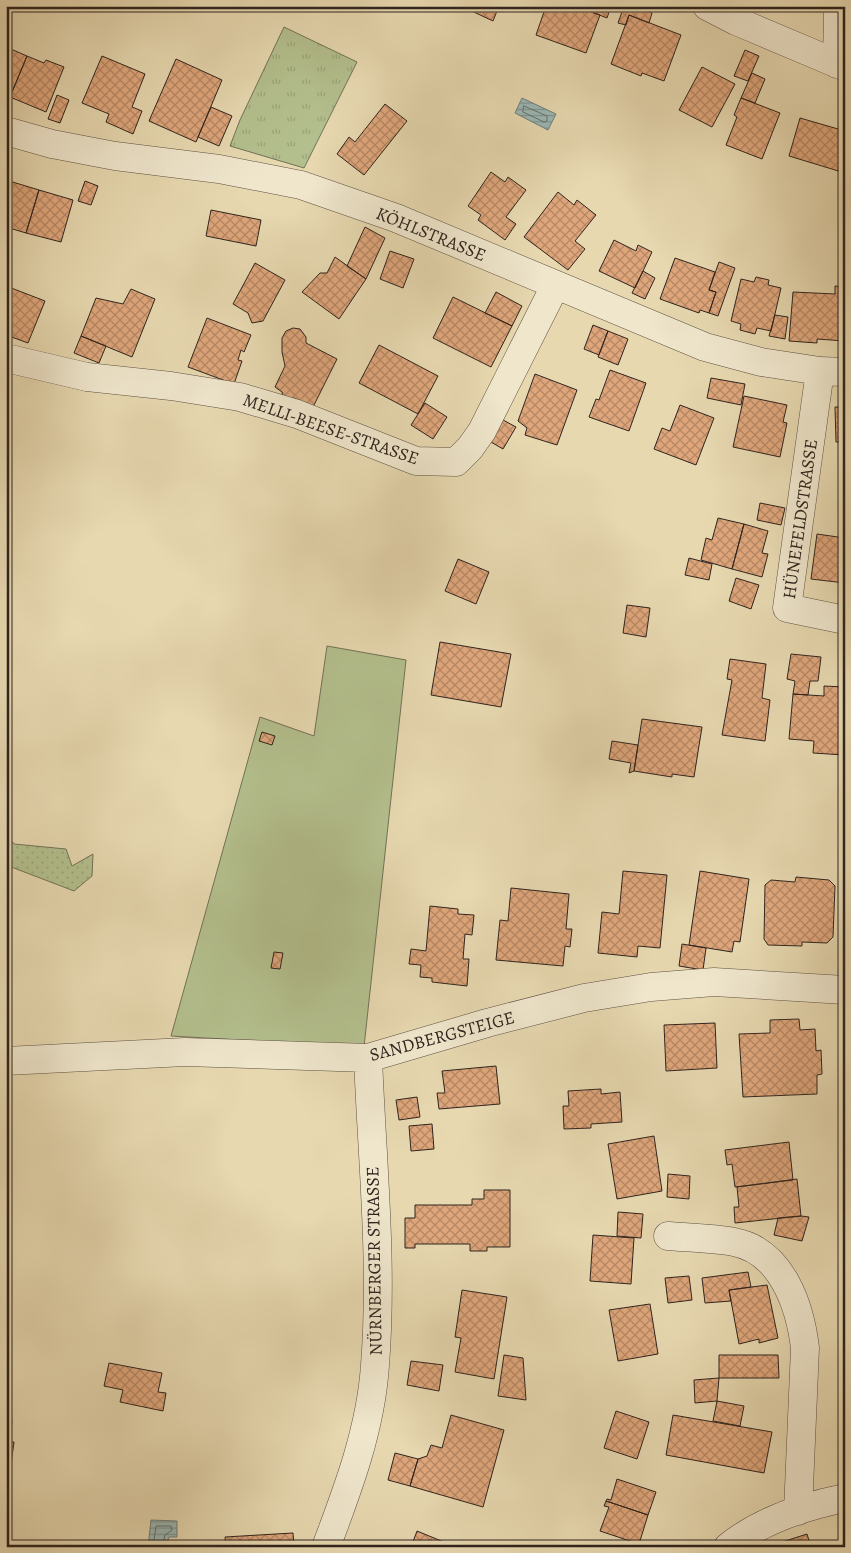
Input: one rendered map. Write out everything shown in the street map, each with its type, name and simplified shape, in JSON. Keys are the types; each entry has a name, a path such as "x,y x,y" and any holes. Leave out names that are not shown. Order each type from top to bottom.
{"street":[{"path":"708,6 841,65 836,6"},
{"name":"KÖHLSTRASSE","path":"6,131 52,144 115,156 219,169 301,185 403,220 555,286 705,347 761,362 832,372"},
{"name":"MELLI-BEESE-STRASSE","path":"6,358 87,377 171,386 240,397 297,414 416,461 456,462 470,448 482,431 555,286"},
{"name":"HÜNEFELDSTRASSE","path":"832,372 787,608 845,620"},
{"name":"SANDBERGSTEIGE","path":"6,1061 185,1052 368,1058 487,1023 584,998 651,987 714,982 845,990"},
{"name":"NÜRNBERGER STRASSE","path":"326,1547 350,1484 359,1451 375,1366 377,1280 368,1058"},
{"path":"668,1236 736,1242 758,1253 777,1270 793,1294 802,1322 805,1348 798,1511"},
{"path":"728,1547 745,1533 817,1504 845,1498"}],"green space":[{"path":"284,27 357,62 304,168 230,146 240,120"},
{"path":"327,646 406,660 364,1047 171,1036 260,717 314,736"},
{"path":"6,833 14,844 66,849 72,866 93,854 92,876 74,891 6,865"}],"water":[{"path":"522,98 556,114 548,130 515,113"},
{"path":"151,1520 177,1521 177,1537 169,1537 166,1547 148,1547"}],"building":[{"path":"461,6 499,6 493,21"},
{"path":"546,6 576,6 600,15 586,53 536,35"},
{"path":"585,6 611,6 607,18 584,9"},
{"path":"624,6 635,6 652,13 649,23 629,15 626,25 618,23"},
{"path":"629,15 681,35 664,81 642,73 641,76 611,64"},
{"path":"6,47 27,56 10,97 6,95"},
{"path":"745,50 759,56 748,81 734,76"},
{"path":"27,56 44,63 46,60 64,67 46,112 10,97"},
{"path":"102,56 145,74 132,107 142,111 133,134 106,122 109,114 82,103"},
{"path":"176,59 222,80 196,142 149,121"},
{"path":"702,67 735,84 712,127 679,110"},
{"path":"752,73 765,79 755,103 741,98"},
{"path":"57,95 69,100 60,123 48,119"},
{"path":"741,98 780,113 762,159 726,145 737,117 734,115"},
{"path":"385,104 407,121 364,175 337,154 349,137 355,142"},
{"path":"211,107 232,116 219,146 198,137"},
{"path":"800,118 845,131 845,173 789,156"},
{"path":"491,172 505,182 508,177 526,190 506,217 516,224 505,240 478,220 481,215 468,206"},
{"path":"6,180 39,190 26,233 6,227"},
{"path":"85,181 98,186 91,205 78,201"},
{"path":"39,190 73,200 61,242 26,233"},
{"path":"558,192 574,205 577,200 596,215 575,241 585,249 568,270 524,237"},
{"path":"211,210 261,220 256,246 206,236"},
{"path":"365,227 385,238 366,279 347,266"},
{"path":"614,240 636,251 638,245 652,252 635,288 599,271"},
{"path":"390,251 414,259 403,288 380,279"},
{"path":"335,257 366,279 339,319 302,292 320,273 327,273"},
{"path":"675,258 715,272 709,290 716,292 709,313 700,310 699,313 660,299"},
{"path":"719,262 735,268 718,316 709,313 716,292 709,290"},
{"path":"255,263 285,280 263,321 252,323 248,313 233,304"},
{"path":"643,271 655,278 645,299 632,293"},
{"path":"756,277 769,280 768,285 781,288 771,331 757,328 755,334 740,330 741,324 731,321 741,279 754,282"},
{"path":"6,286 45,301 28,343 6,335"},
{"path":"835,286 845,287 845,341 817,339 817,343 789,341 793,292 835,294"},
{"path":"131,289 155,299 132,357 81,336 96,298 123,304"},
{"path":"496,292 522,306 512,326 485,313"},
{"path":"453,297 512,326 491,367 433,338"},
{"path":"775,315 788,317 785,339 769,336"},
{"path":"207,318 251,335 244,352 241,350 238,360 242,361 234,384 188,367"},
{"path":"593,325 608,331 599,355 584,349"},
{"path":"293,328 300,329 306,337 306,343 337,359 313,407 294,398 289,400 283,399 282,392 275,387 285,366 282,338 286,331"},
{"path":"608,331 628,339 618,365 598,357"},
{"path":"81,336 106,346 99,363 74,353"},
{"path":"379,345 438,376 418,414 359,383"},
{"path":"610,370 646,383 629,431 589,417 596,399 599,400"},
{"path":"535,374 577,390 557,445 525,435 527,428 518,421"},
{"path":"711,378 745,384 741,405 707,398"},
{"path":"744,396 787,405 783,422 787,423 780,457 733,447"},
{"path":"425,403 447,417 433,439 411,425"},
{"path":"680,405 714,418 696,465 654,449 662,428 670,431"},
{"path":"835,407 845,407 845,442 836,442"},
{"path":"503,420 516,427 503,449 491,442"},
{"path":"760,503 785,508 781,525 757,520"},
{"path":"718,518 744,524 732,569 701,560 706,538 712,540"},
{"path":"744,524 768,531 762,553 768,554 762,577 732,569"},
{"path":"817,534 845,538 845,583 811,579"},
{"path":"689,558 712,564 709,580 685,575"},
{"path":"458,559 489,572 476,604 445,591"},
{"path":"736,578 759,585 751,609 729,601"},
{"path":"627,605 650,608 646,637 623,633"},
{"path":"440,642 511,654 501,707 431,695"},
{"path":"791,654 821,657 818,681 810,681 808,695 793,694 795,681 787,679"},
{"path":"730,659 766,664 762,698 770,700 765,741 722,735 732,680 727,679"},
{"path":"824,686 845,687 844,755 813,753 814,741 789,739 793,694 824,696"},
{"path":"642,719 702,727 694,777 672,774 672,777 634,771"},
{"path":"262,732 275,736 272,745 259,741"},
{"path":"612,741 638,745 634,771 629,773 631,763 609,759"},
{"path":"623,871 667,875 660,948 638,946 637,957 598,953 602,912 619,914"},
{"path":"700,871 749,879 740,942 734,941 732,952 689,945"},
{"path":"796,877 829,880 835,886 833,937 827,943 802,942 802,946 768,945 764,939 765,885 771,880 795,882"},
{"path":"511,888 569,894 566,929 572,929 570,947 565,946 563,966 496,960 500,920 508,921"},
{"path":"430,906 458,909 458,914 474,915 472,935 465,934 463,959 469,959 467,986 432,982 432,978 420,977 421,965 409,964 411,949 426,951"},
{"path":"682,944 706,948 703,970 679,966"},
{"path":"274,952 283,953 280,969 271,968"},
{"path":"799,1019 800,1030 815,1029 816,1051 821,1050 822,1074 817,1075 817,1094 743,1097 739,1034 770,1033 770,1020"},
{"path":"715,1023 717,1068 666,1071 664,1025"},
{"path":"496,1066 500,1104 439,1109 437,1093 445,1093 442,1071"},
{"path":"601,1089 601,1094 620,1092 622,1122 591,1124 591,1128 564,1129 563,1106 569,1106 568,1091"},
{"path":"417,1097 420,1117 399,1120 396,1100"},
{"path":"432,1124 434,1149 411,1151 409,1126"},
{"path":"654,1136 662,1191 617,1199 608,1144"},
{"path":"789,1142 793,1180 735,1187 732,1164 727,1165 725,1150"},
{"path":"668,1174 690,1176 689,1199 667,1197"},
{"path":"797,1179 801,1216 735,1223 734,1207 739,1207 737,1187"},
{"path":"484,1190 510,1190 510,1247 487,1247 487,1251 470,1251 470,1244 415,1244 415,1248 405,1248 405,1218 415,1218 415,1205 472,1205 472,1199 484,1199"},
{"path":"618,1212 643,1214 641,1238 617,1236"},
{"path":"809,1217 802,1241 774,1235 778,1218"},
{"path":"593,1235 634,1238 631,1284 590,1281"},
{"path":"748,1272 751,1287 729,1290 731,1301 705,1303 702,1278"},
{"path":"689,1276 692,1300 668,1303 665,1278"},
{"path":"767,1285 778,1338 759,1343 759,1339 739,1344 729,1290"},
{"path":"462,1290 507,1297 494,1379 455,1372 461,1338 455,1337"},
{"path":"650,1304 658,1354 618,1361 609,1310"},
{"path":"504,1355 523,1358 526,1400 498,1396"},
{"path":"719,1355 778,1355 779,1378 719,1378"},
{"path":"411,1361 443,1365 439,1391 407,1385"},
{"path":"109,1363 162,1373 158,1392 166,1393 163,1411 120,1402 123,1390 104,1386"},
{"path":"719,1378 717,1401 695,1403 694,1380"},
{"path":"717,1401 744,1406 740,1426 713,1421"},
{"path":"616,1411 649,1422 637,1459 604,1448"},
{"path":"451,1415 504,1430 483,1507 410,1486 418,1459 427,1456 431,1445 442,1448"},
{"path":"673,1415 772,1432 764,1473 666,1455"},
{"path":"6,1420 12,1421 10,1441 6,1441"},
{"path":"6,1441 14,1442 9,1479 6,1478"},
{"path":"395,1453 418,1459 410,1486 388,1480"},
{"path":"617,1479 656,1492 648,1515 606,1501 607,1499 611,1500"},
{"path":"606,1501 648,1515 639,1544 600,1531 609,1507 604,1506"},
{"path":"417,1531 456,1547 411,1547"},
{"path":"293,1533 294,1547 226,1547 225,1537"},
{"path":"807,1534 811,1547 784,1547 782,1542"}]}
